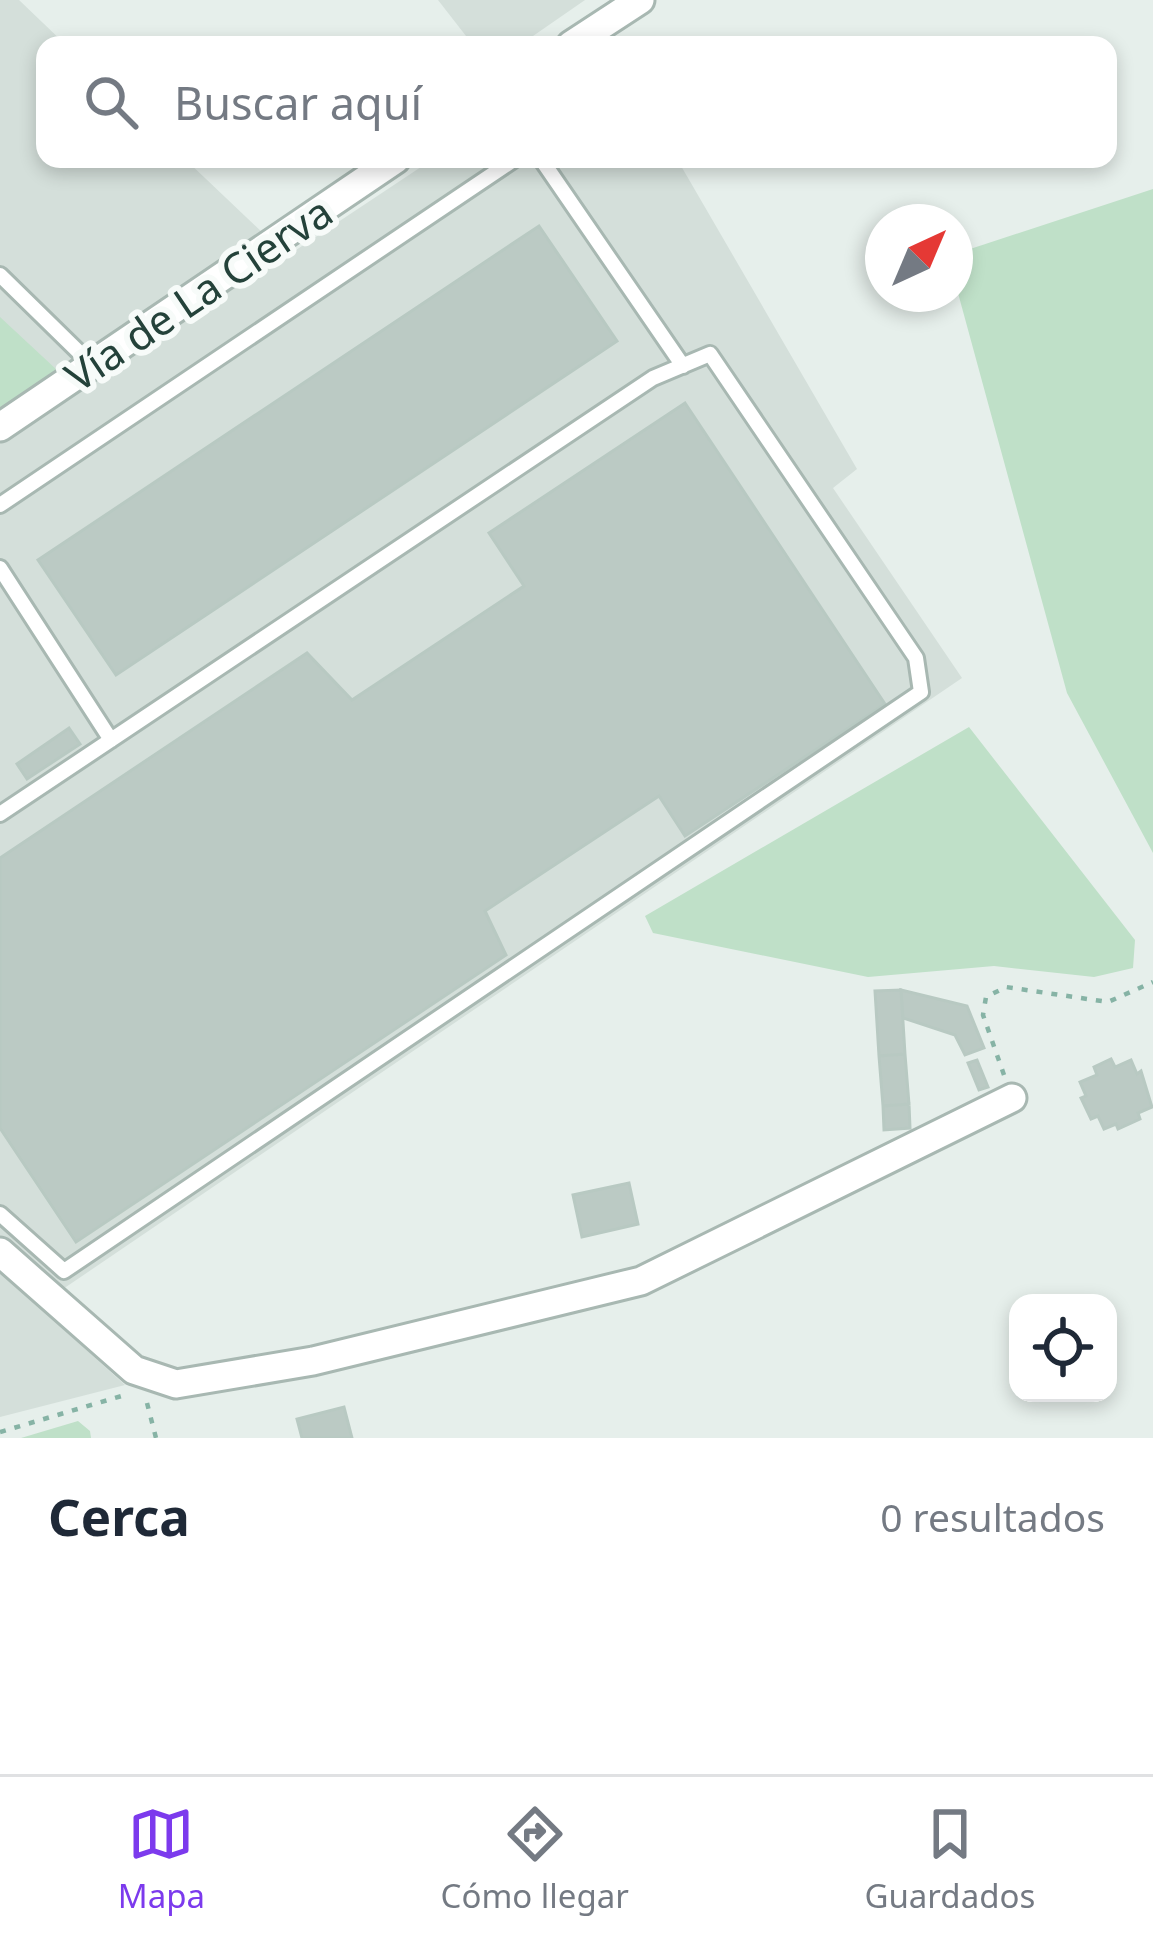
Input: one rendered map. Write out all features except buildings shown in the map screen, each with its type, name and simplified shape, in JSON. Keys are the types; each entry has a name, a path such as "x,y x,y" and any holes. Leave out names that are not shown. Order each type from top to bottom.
{"street":[{"path":"585,36 640,0"},
{"name":"Vía de La Cierva","path":"0,428 383,168"},
{"path":"0,1252 149,1382 176,1384 313,1361 641,1281 1012,1098"}],"lane":[{"path":"0,505 502,168"},
{"path":"547,168 682,365"},
{"path":"0,274 92,365"},
{"path":"0,814 653,378 710,354 916,658 921,692 64,1271 0,1214"},
{"path":"0,568 111,740"}],"path":[{"path":"1012,1098 983,1016 986,997 995,989 1108,1002 1153,982"},
{"path":"0,1432 149,1382 146,1399 156,1438"}],"shaded area":[{"path":"0,0 19,0 57,36 36,36 36,168 194,168 287,256 419,168 682,168 857,469 833,488 962,678 38,1306 125,1385 0,1417"},
{"path":"438,0 585,0 533,36 466,36"}],"green space":[{"path":"1153,189 1153,853 1067,693 963,312 973,312 973,248"},
{"path":"0,317 57,370 0,408"},
{"path":"969,727 1135,940 1133,968 1094,977 994,966 868,977 653,933 645,916"},
{"path":"78,1421 91,1438 21,1438"}]}
